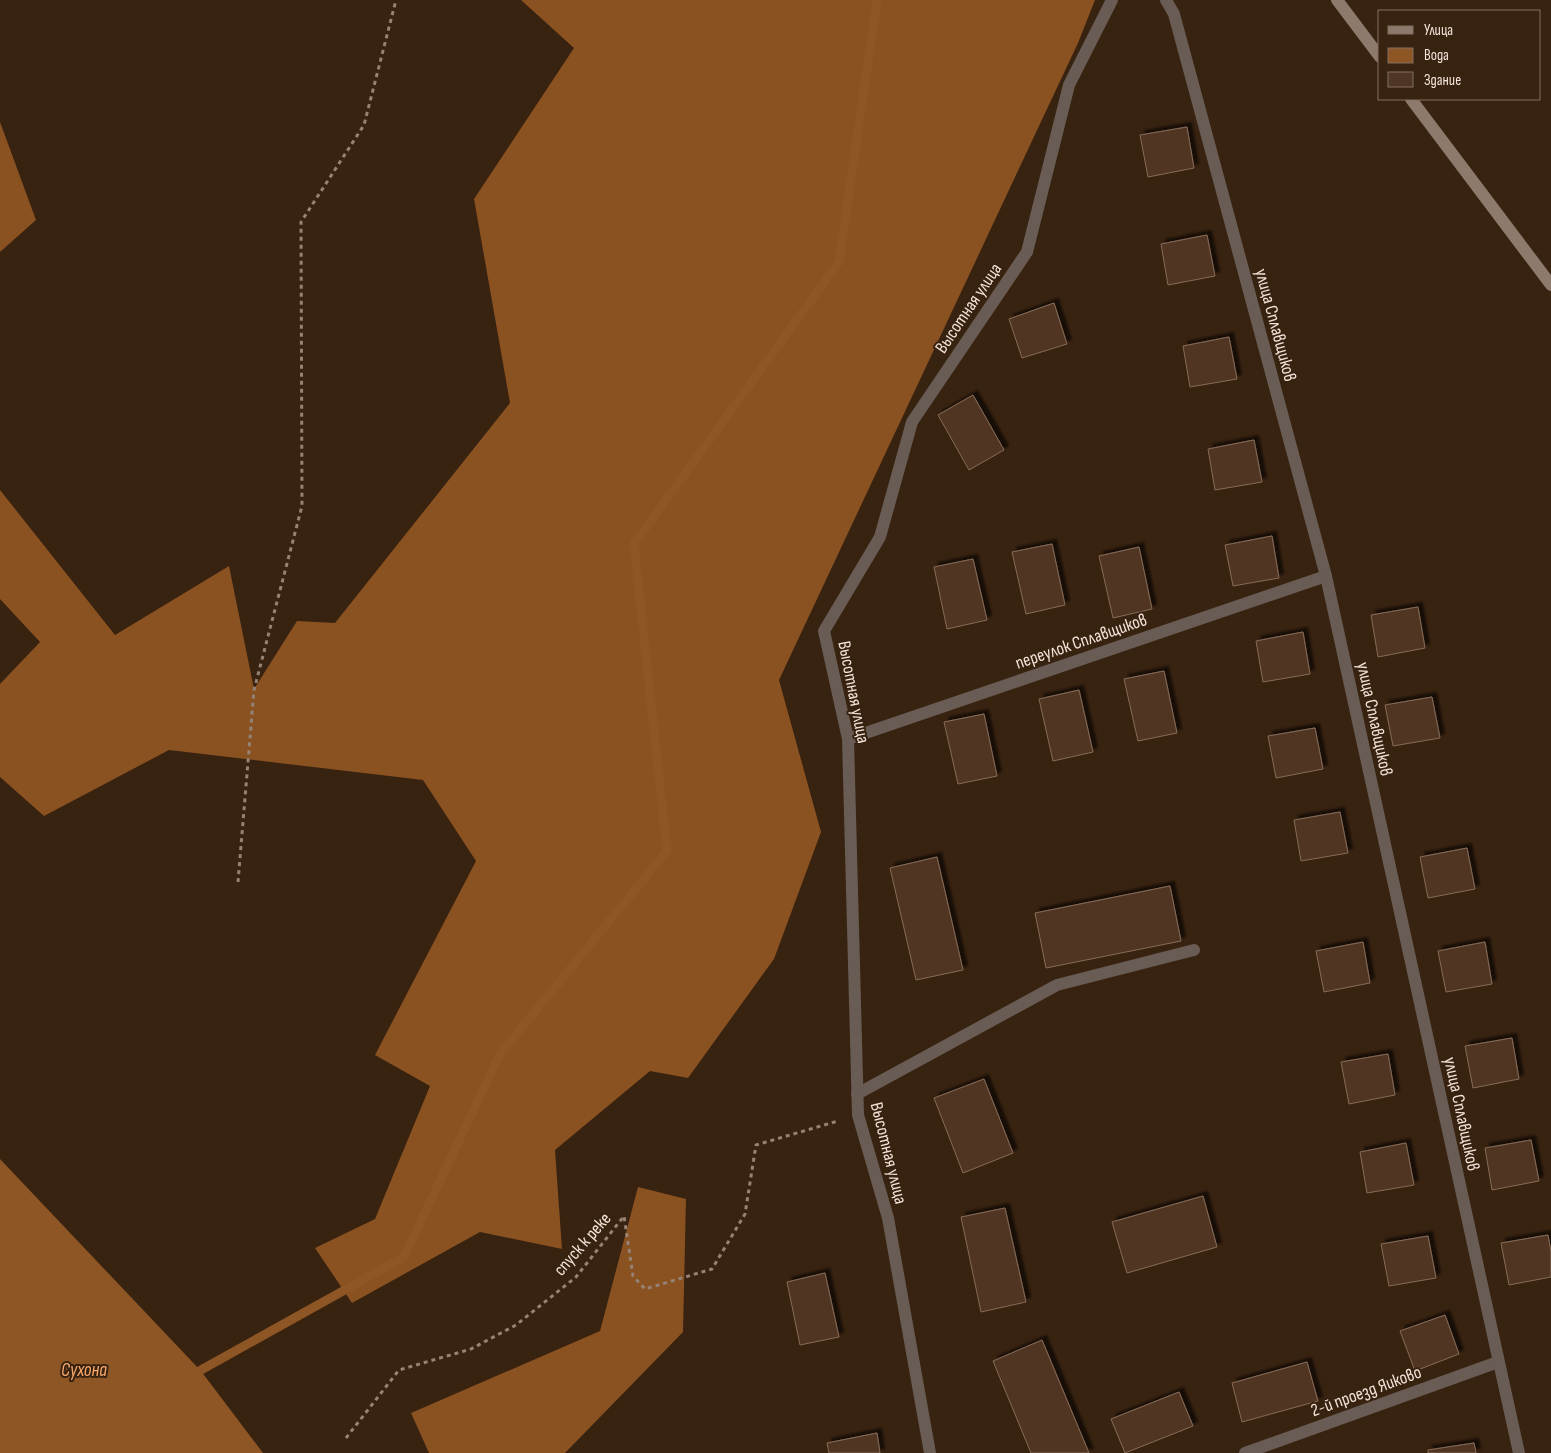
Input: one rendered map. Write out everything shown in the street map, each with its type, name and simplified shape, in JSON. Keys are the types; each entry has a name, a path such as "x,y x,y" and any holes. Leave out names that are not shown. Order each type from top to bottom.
{"main road":[{"path":"1337,0 1378,54"},
{"path":"1412,100 1551,285"}],"street":[{"name":"Высотная улица","path":"930,1453 888,1218 858,1115 848,739 824,631 880,537 912,422 1027,252 1069,85 1112,0"},
{"name":"улица Сплавщиков","path":"1166,0 1174,14 1326,576 1519,1453"},
{"name":"переулок Сплавщиков","path":"848,739 1326,576"},
{"path":"857,1094 1057,985 1194,950"},
{"name":"2-й проезд Яиково","path":"1245,1453 1498,1362"}],"path":[{"path":"238,882 254,690 302,506 301,222 364,125 396,0"},
{"name":"спуск к реке","path":"346,1438 399,1370 471,1349 516,1325 576,1277 624,1216 633,1276 645,1290 712,1269 745,1214 756,1145 858,1115"}],"shaded area":[{"path":"521,0 1095,0 1078,43 779,680 821,832 774,959 688,1078 650,1071 555,1150 562,1249 480,1232 352,1303 315,1248 375,1219 430,1086 375,1055 476,861 423,780 169,750 44,816 0,777 0,684 40,642 0,599 0,490 115,635 229,566 254,689 297,621 335,623 510,403 474,199 574,48"},
{"path":"0,122 36,220 0,252"},
{"path":"638,1187 686,1199 683,1332 565,1453 429,1453 411,1413 600,1331"}],"water":[{"name":"Сухона","path":"0,1159 201,1371 263,1453 0,1453"}],"building":[{"path":"1187,127 1194,168 1148,177 1140,135"},
{"path":"1207,235 1215,276 1168,285 1161,244"},
{"path":"1054,303 1067,344 1022,358 1009,319"},
{"path":"1229,337 1237,379 1190,387 1183,346"},
{"path":"973,395 1004,450 969,470 938,415"},
{"path":"1254,440 1262,482 1215,490 1208,449"},
{"path":"1272,536 1279,578 1233,586 1225,545"},
{"path":"1052,544 1065,605 1026,614 1012,552"},
{"path":"1139,547 1152,609 1113,618 1099,556"},
{"path":"973,559 987,620 947,629 934,567"},
{"path":"1418,607 1425,648 1378,657 1371,615"},
{"path":"1303,632 1310,674 1263,682 1256,641"},
{"path":"1164,671 1177,733 1138,741 1124,679"},
{"path":"1079,690 1093,752 1053,761 1039,699"},
{"path":"1432,697 1440,738 1393,746 1385,705"},
{"path":"984,714 997,776 958,784 944,722"},
{"path":"1315,728 1323,769 1276,778 1268,736"},
{"path":"1340,812 1348,853 1301,861 1294,820"},
{"path":"1467,848 1475,889 1428,898 1420,857"},
{"path":"937,857 963,970 916,980 890,868"},
{"path":"1170,886 1181,941 1046,968 1035,913"},
{"path":"1363,942 1370,983 1324,992 1316,951"},
{"path":"1485,942 1492,984 1446,992 1438,951"},
{"path":"1512,1038 1519,1079 1473,1088 1465,1046"},
{"path":"1388,1054 1395,1095 1349,1104 1341,1062"},
{"path":"984,1079 1013,1153 963,1173 934,1098"},
{"path":"1531,1140 1539,1181 1492,1190 1485,1148"},
{"path":"1406,1143 1414,1185 1367,1193 1360,1152"},
{"path":"1203,1196 1217,1247 1127,1273 1112,1222"},
{"path":"1005,1208 1026,1302 981,1312 961,1217"},
{"path":"1548,1235 1551,1252 1551,1277 1509,1285 1501,1243"},
{"path":"1428,1236 1436,1278 1389,1286 1381,1244"},
{"path":"825,1273 839,1337 800,1345 787,1282"},
{"path":"1445,1315 1459,1354 1415,1371 1400,1331"},
{"path":"1042,1340 1089,1453 1031,1453 993,1361"},
{"path":"1307,1362 1318,1401 1242,1422 1232,1383"},
{"path":"1179,1392 1193,1426 1125,1453 1111,1419"},
{"path":"877,1433 880,1453 829,1453 827,1443"},
{"path":"1474,1443 1476,1453 1428,1453 1428,1450"}],"waterway":[{"path":"192,1375 404,1257 500,1054 667,851 634,544 839,262 877,0"}]}
